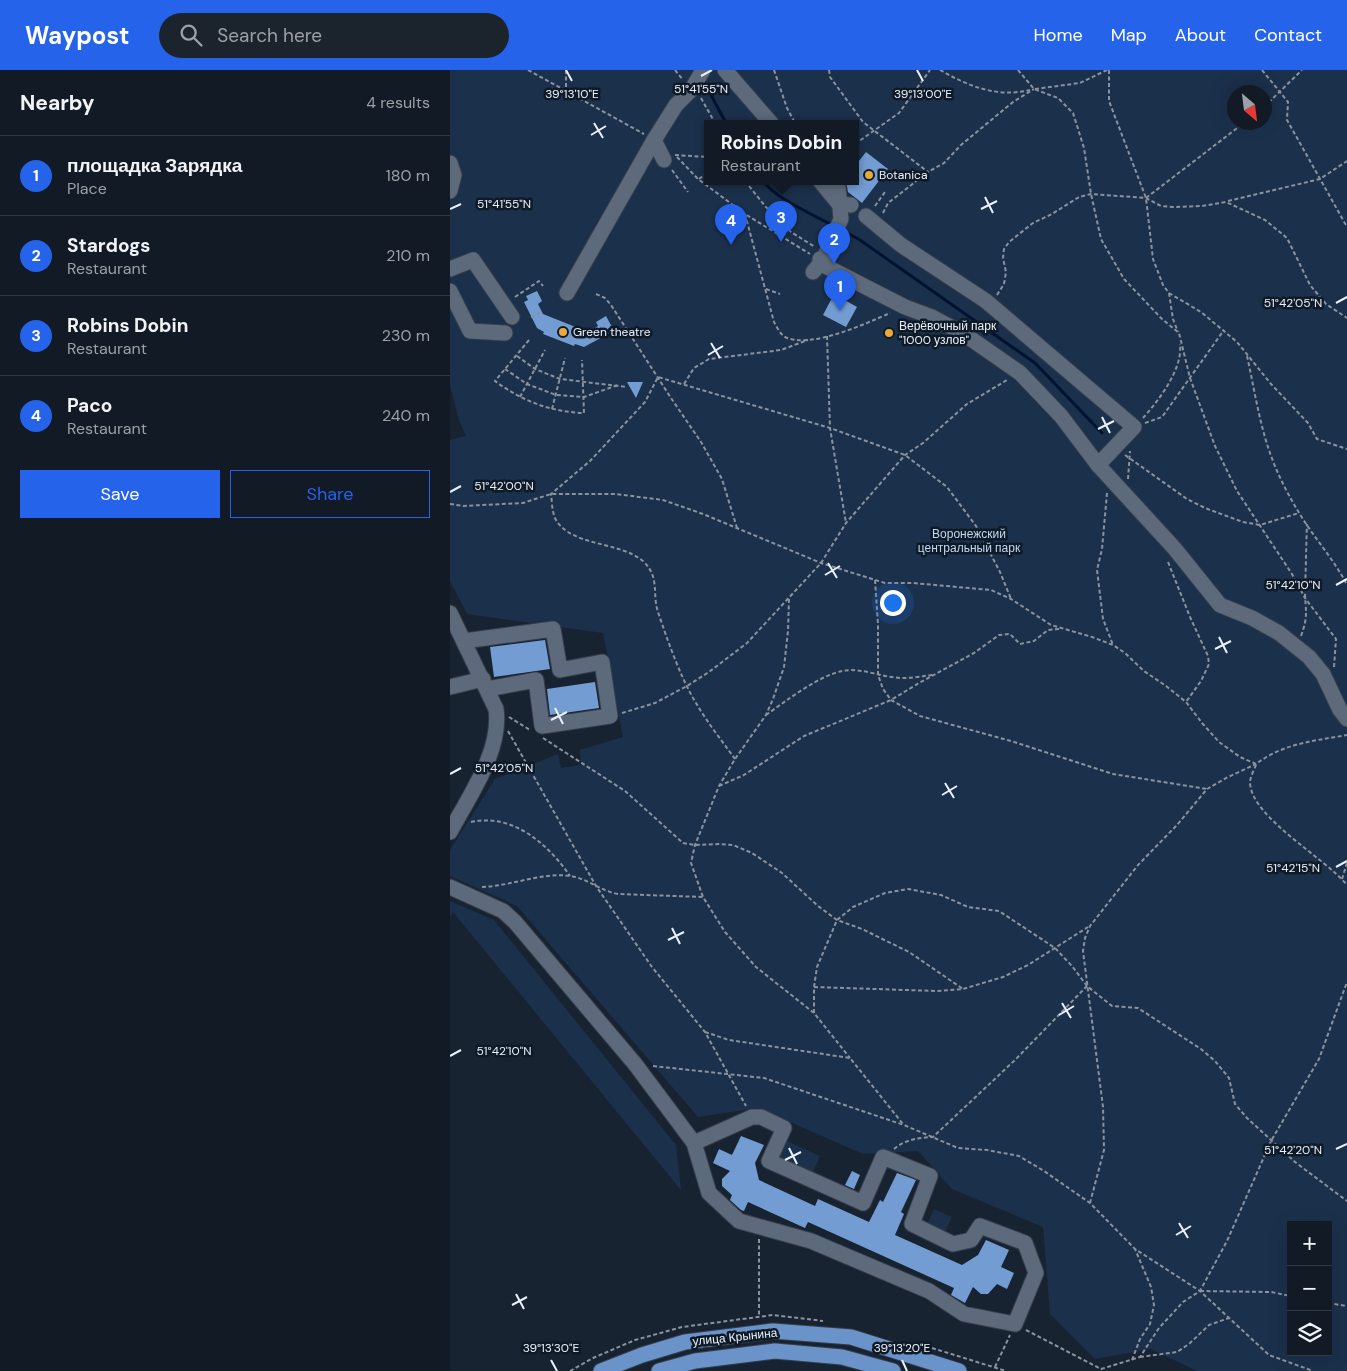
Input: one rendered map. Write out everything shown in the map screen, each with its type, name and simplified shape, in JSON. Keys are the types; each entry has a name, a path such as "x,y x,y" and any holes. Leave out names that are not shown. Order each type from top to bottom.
{"main road":[{"name":"улица Крынина","path":"601,1371 642,1354 686,1342 773,1331 851,1336 959,1371"},
{"name":"улица Крынина","path":"659,1371 695,1361 775,1351 842,1357 893,1371"}],"street":[{"path":"567,293 653,139 676,105 692,89 703,70"},
{"path":"725,70 768,120"},
{"path":"653,139 670,155"},
{"path":"450,164 454,175 450,191"},
{"path":"826,185 844,198 841,219 821,262 905,307 932,317 964,334 1020,373 1061,416 1098,465 1175,549 1220,605 1279,633 1309,657 1323,674 1340,710 1347,719"},
{"path":"871,221 901,245 986,301 1134,427 1098,465"},
{"path":"450,269 473,260 512,317"},
{"path":"450,291 470,331 504,333"},
{"path":"450,831 489,758 496,738 498,722 496,709 485,684 452,620"},
{"path":"450,687 536,680 542,726 610,716 602,662 560,670 553,629 464,641"},
{"path":"450,887 503,912 515,922 635,1064 694,1143 709,1193 739,1221 811,1241 929,1291 964,1314 1015,1324 1036,1272 1026,1243 980,1226 971,1240 953,1244 912,1224 930,1176 883,1157 863,1203 769,1161 784,1128 761,1117 752,1116 694,1143"}],"path":[{"path":"528,70 653,139"},
{"path":"566,70 566,90"},
{"path":"675,70 692,89 714,120"},
{"path":"774,70 787,108 794,120"},
{"path":"829,70 830,77 863,122 928,172"},
{"path":"859,141 900,113 930,70"},
{"path":"940,70 958,80 1002,94 1016,94 1034,89 1080,83 1108,70 1109,101 1146,198 1153,259 1163,285 1169,293 1202,312 1224,330 1308,423 1317,439 1347,449"},
{"path":"1018,70 1034,89 1058,98 1073,114 1084,148 1091,194 1101,239 1124,279 1162,319 1179,333 1181,350 1178,364 1152,408 1134,427"},
{"path":"1262,70 1288,102 1287,120 1347,226"},
{"path":"1272,100 1302,70"},
{"path":"871,221 881,220 888,203 928,172 944,163 961,145 1013,102 1034,89"},
{"path":"1146,198 1235,130"},
{"path":"670,155 704,157"},
{"path":"670,155 704,183"},
{"path":"670,155 688,192"},
{"path":"986,301 998,294 1004,284 1006,272 1003,258 1004,249 1009,242 1033,223 1052,214 1079,197 1091,194 1146,198 1161,206 1202,206 1320,179 1347,161"},
{"path":"698,179 704,175"},
{"path":"706,185 745,214 821,262"},
{"path":"748,185 765,206 821,262"},
{"path":"1226,202 1265,220 1287,238 1310,286 1326,304 1347,318"},
{"path":"726,220 736,207"},
{"path":"745,214 774,322 782,334 797,340 827,336 850,330 905,307"},
{"path":"501,302 514,298 539,281 543,286"},
{"path":"766,289 780,294"},
{"path":"1169,293 1173,319 1179,333 1190,378 1215,446 1237,491 1292,574 1305,598 1336,639 1332,691"},
{"path":"596,294 605,298 612,305 701,442 722,479 737,528"},
{"path":"531,317 542,312"},
{"path":"1134,427 1162,417 1224,330"},
{"path":"590,331 595,341"},
{"path":"827,336 830,428 846,523"},
{"path":"684,384 694,368 709,359 781,350 811,339"},
{"path":"529,340 496,381 508,391 534,404 552,409 584,413 582,360"},
{"path":"520,397 545,350"},
{"path":"1246,353 1270,452 1285,487 1306,524 1347,585"},
{"path":"516,355 535,369 560,379 628,387"},
{"path":"552,409 565,358"},
{"path":"505,369 527,384 556,395 584,397 618,385"},
{"path":"610,716 655,703 687,686 747,643 821,563 846,523 905,455 923,443 967,404 1020,373"},
{"path":"658,377 830,428 905,455 947,487 970,518 1000,572 1010,599"},
{"path":"551,494 590,461 645,402 658,377"},
{"path":"1115,448 1187,499 1243,522 1260,525 1299,512"},
{"path":"1128,480 1131,459 1130,450"},
{"path":"1109,476 1102,549 1097,570 1103,619 1113,645"},
{"path":"551,494 556,520 564,529 574,536 633,554 644,562 653,575 656,588 657,610 687,686 696,704 735,759"},
{"path":"450,504 464,506 523,503 551,494 616,494 663,500 703,514 821,563 885,583 913,583 991,590 1010,599 1051,625 1113,645 1125,653 1155,680 1186,702 1218,742 1240,757 1256,764"},
{"path":"1297,647 1307,611 1305,598 1306,524"},
{"path":"1168,562 1209,664 1202,681 1186,702"},
{"path":"875,580 878,624 878,675 883,689 891,700 920,716 1011,741 1113,774 1207,789"},
{"path":"789,598 784,667 766,715 735,759 719,786 695,845 691,863 703,897 725,932 756,967 814,1013 904,1125"},
{"path":"719,786 744,775 804,736 891,700 974,653 999,635 1010,634 1020,644 1034,642 1048,630 1061,628"},
{"path":"766,715 811,686 842,671 855,670 903,678 934,675"},
{"path":"496,709 625,791 683,842 695,845 733,845 752,853 782,873 836,920 862,929 909,952 963,989"},
{"path":"496,709 596,886 652,967 705,1032 752,1116"},
{"path":"1090,1203 1104,1150 1103,1107 1083,950 1084,938 1090,926 1138,865 1177,825 1207,789 1256,764 1269,754 1295,744 1347,735"},
{"path":"1256,764 1250,782 1254,799 1272,820 1347,885"},
{"path":"450,831 472,821 491,821 513,826 534,836 558,858 570,876"},
{"path":"1342,879 1347,863"},
{"path":"476,887 543,877 570,876 582,879 607,892 618,894 703,897"},
{"path":"814,1013 814,987 817,967 836,920 853,907 885,893 908,890 941,895 968,906 999,911 1055,948 1087,986 1112,1006 1138,1008 1201,1049 1229,1078 1235,1104 1247,1118 1295,1162 1347,1201"},
{"path":"814,987 937,991 963,989 1003,977 1090,926"},
{"path":"1140,1357 1159,1328 1183,1302 1200,1290 1227,1242 1270,1141 1319,1059 1347,982"},
{"path":"883,1157 900,1143 915,1138 933,1137 1014,1060 1087,986"},
{"path":"705,1032 729,1040 850,1058"},
{"path":"635,1064 764,1078 904,1125 958,1148 987,1150 1019,1156 1090,1203 1135,1249 1200,1290 1269,1355 1313,1371"},
{"path":"759,1227 759,1317"},
{"path":"1132,1360 1140,1339 1150,1324 1154,1305 1151,1287 1135,1249"},
{"path":"1200,1290 1271,1292 1287,1295"},
{"path":"1332,1304 1347,1306"},
{"path":"995,1368 1015,1324 1100,1370 1140,1357 1176,1352 1189,1344 1209,1325 1230,1318"}],"green space":[{"name":"Воронежский центральный парк","path":"450,70 1347,70 1347,1371 1197,1371 1151,1349 1095,1359 1050,1314 1043,1227 952,1189 918,1151 863,1154 758,1108 698,1117 517,906 450,876 450,850 495,779 558,754 561,768 581,765 580,750 623,737 603,633 467,614 450,581 450,440 466,436 459,420 450,385"},
{"path":"450,901 494,920 676,1145 681,1190 453,912 450,917"},
{"path":"785,1140 820,1156 812,1174 777,1157"},
{"path":"934,1209 952,1217 944,1235 926,1226"}],"building":[{"name":"Botanica","path":"866,152 888,169 862,203 848,192 847,185 859,185 859,161"},
{"path":"537,291 542,301 538,304 543,314 588,332 598,326 596,322 606,316 612,327 608,329 610,333 584,347 575,344 574,346 543,334 544,332 537,328 524,302 528,300 526,296"},
{"path":"834,294 857,307 846,327 823,315"},
{"path":"627,382 643,382 636,398"},
{"path":"545,640 550,669 494,677 490,647"},
{"path":"595,682 599,708 550,715 547,689"},
{"path":"741,1136 764,1145 755,1163 759,1180 815,1206 818,1199 869,1222 880,1200 883,1202 897,1173 916,1180 901,1212 904,1214 895,1235 962,1265 978,1255 986,1240 1009,1250 1001,1267 1014,1273 1007,1289 997,1284 988,1294 981,1294 973,1287 965,1303 951,1295 954,1288 808,1222 805,1228 748,1202 744,1211 741,1210 730,1200 732,1195 722,1186 722,1179 730,1171 713,1163 719,1149 732,1155"},
{"path":"852,1171 860,1175 854,1189 845,1185"}],"waterway":[{"path":"704,82 724,120"},
{"path":"766,185 804,211 832,225"},
{"path":"842,230 860,240 1035,363 1102,433"}],"place":[{"name":"Botanica","path":"869,175"},
{"name":"Robins Dobin","path":"781,242"},
{"name":"Paco","path":"731,245"},
{"name":"Stardogs","path":"834,264"},
{"name":"площадка Зарядка","path":"840,311"},
{"name":"Green theatre","path":"563,332"},
{"name":"Верёвочный парк \"1000 узлов\"","path":"889,333"}]}
